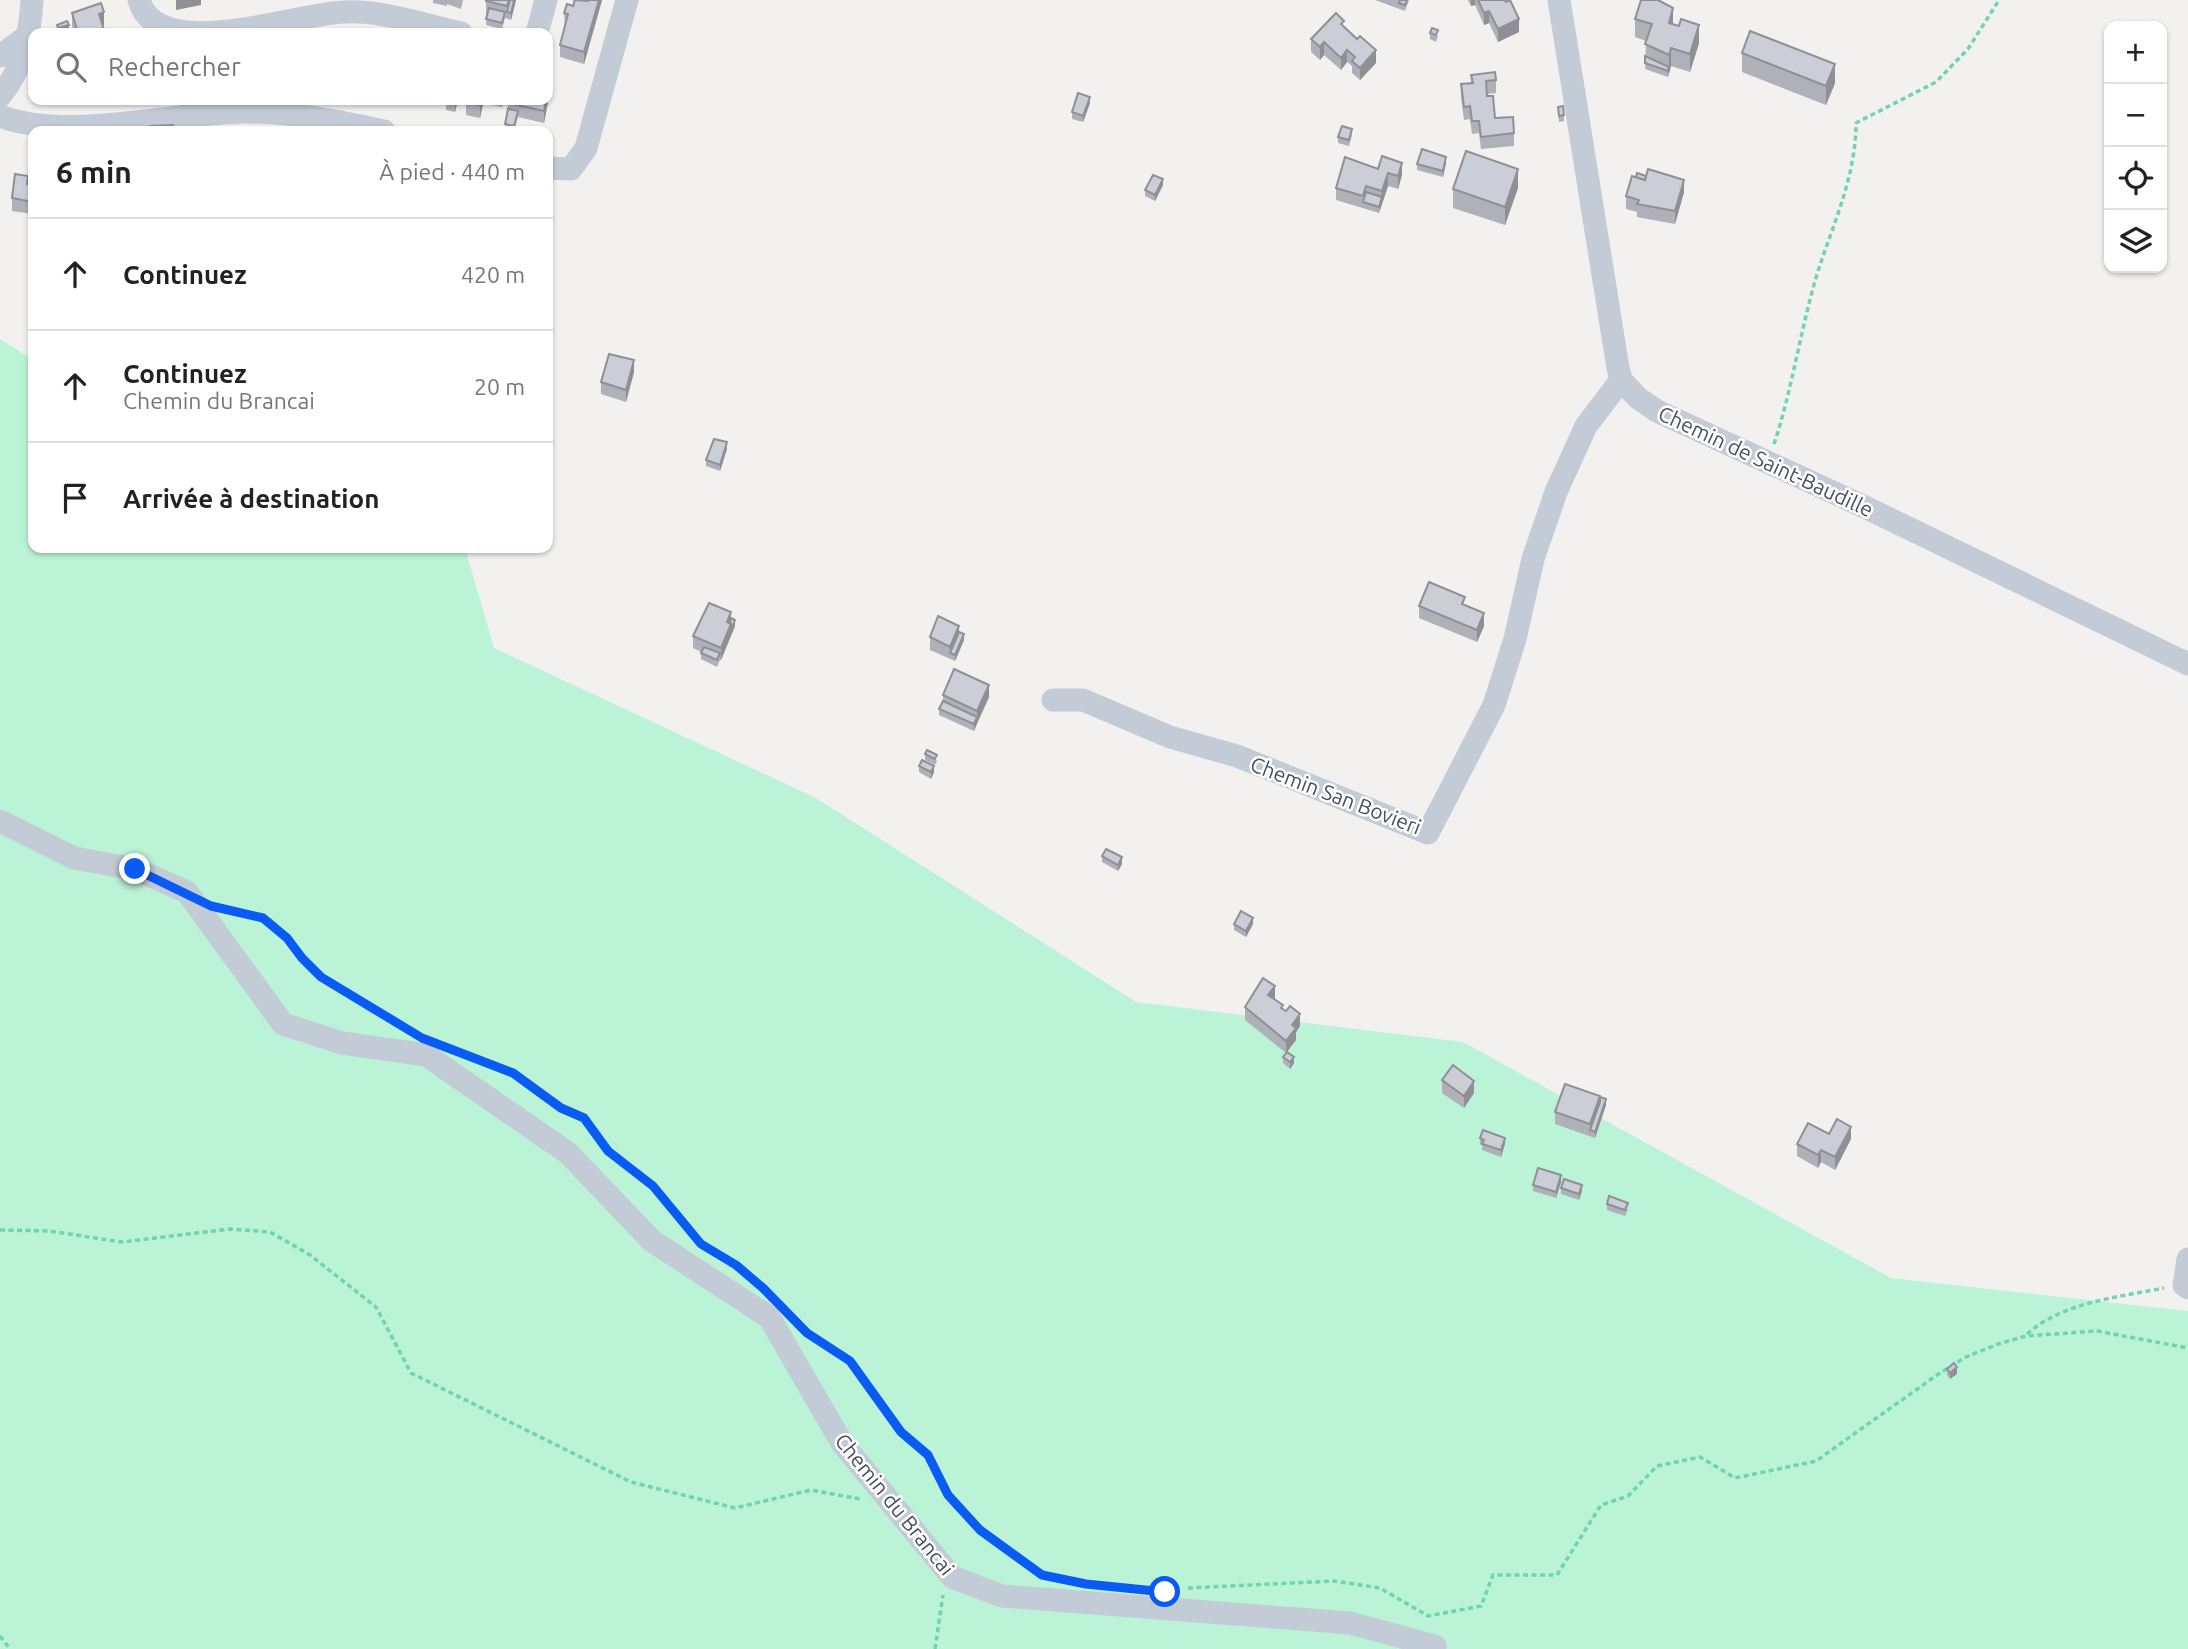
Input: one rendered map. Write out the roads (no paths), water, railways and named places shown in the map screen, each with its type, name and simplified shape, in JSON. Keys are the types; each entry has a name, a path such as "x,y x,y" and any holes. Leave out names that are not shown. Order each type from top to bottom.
{"street":[{"path":"30,28 32,0"},
{"path":"139,0 154,23 168,28"},
{"path":"538,28 546,0"},
{"path":"553,168 571,169 586,148 628,0"},
{"path":"1559,0 1610,326 1621,380"},
{"path":"243,28 346,11 435,28"},
{"path":"0,56 28,35"},
{"path":"0,96 13,81 28,40"},
{"path":"0,117 23,125 72,126 246,112 325,118 361,126"},
{"name":"Chemin de Saint-Baudille","path":"1621,380 1638,398 1657,411 2188,664"},
{"name":"Chemin San Bovieri","path":"1053,700 1083,700 1170,737 1237,755 1428,833 1494,705 1515,639 1533,559 1556,492 1586,426 1621,380"},
{"name":"Chemin du Brancai","path":"0,821 74,858 135,869 187,892 283,1024 342,1043 426,1055 568,1153 652,1241 769,1317 842,1443 952,1577 1002,1596 1350,1623 1435,1646"},
{"path":"2186,1286 2188,1259"}]}
